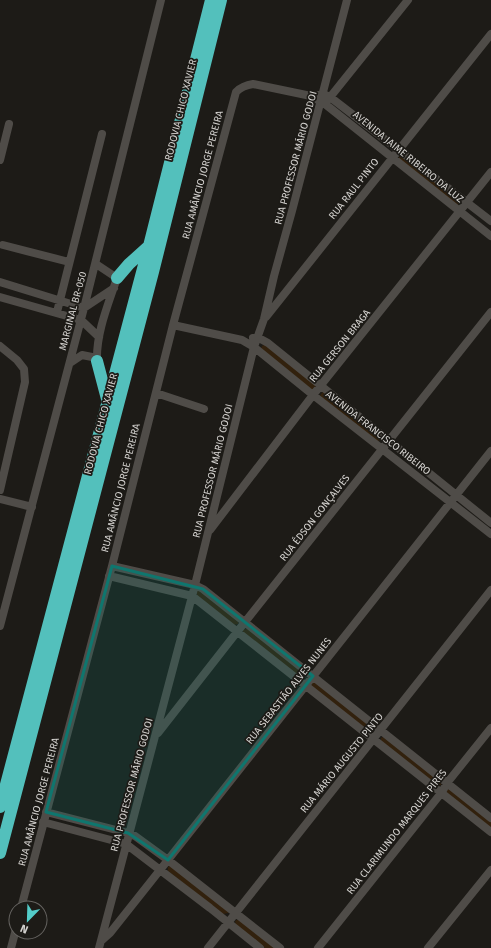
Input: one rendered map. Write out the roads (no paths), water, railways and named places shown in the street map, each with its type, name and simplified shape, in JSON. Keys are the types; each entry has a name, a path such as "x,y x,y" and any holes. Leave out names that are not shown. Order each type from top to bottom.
{"highway":[{"name":"RODOVIA CHICO XAVIER","path":"0,807 149,246 211,0"},
{"name":"RODOVIA CHICO XAVIER","path":"0,853 153,272 221,0"},
{"path":"115,283 129,264 149,246"},
{"path":"98,361 107,400"}],"street":[{"name":"MARGINAL BR-050","path":"0,626 96,264 161,0"},
{"name":"RUA PROFESSOR MÁRIO GODOI","path":"100,945 128,833 195,585 254,347 264,319 292,211 325,99 347,0"},
{"path":"325,99 408,0"},
{"name":"RUA RAUL PINTO","path":"264,319 491,34"},
{"name":"RUA AMÂNCIO JORGE PEREIRA","path":"23,900 112,566 173,325 236,92 241,88 253,84 325,99"},
{"name":"AVENIDA JAIME RIBEIRO DA LUZ","path":"325,99 399,150 491,221"},
{"name":"AVENIDA JAIME RIBEIRO DA LUZ","path":"325,99 392,157 491,236"},
{"path":"0,160 9,124"},
{"path":"57,312 102,134"},
{"name":"RUA GERSON BRAGA","path":"207,533 313,395 491,172"},
{"path":"3,245 69,262"},
{"path":"96,264 115,283"},
{"path":"0,282 84,308 115,283"},
{"path":"98,361 99,337 115,283"},
{"path":"0,297 81,320 99,337"},
{"name":"RUA ÉDSON GONÇALVES","path":"155,737 236,632 491,312"},
{"path":"173,325 242,340 254,347"},
{"path":"242,340 258,337"},
{"name":"AVENIDA FRANCISCO RIBEIRO","path":"258,337 268,343 491,523"},
{"path":"0,346 17,360 24,369 25,382 0,490"},
{"name":"AVENIDA FRANCISCO RIBEIRO","path":"254,347 491,534"},
{"path":"70,363 82,355 92,357 98,361"},
{"path":"156,393 204,409"},
{"name":"RUA SEBASTIÃO ALVES NUNES","path":"100,945 491,451"},
{"path":"0,499 32,507"},
{"path":"112,566 195,585 203,589 491,818"},
{"path":"109,576 192,596 491,832"},
{"name":"RUA MÁRIO AUGUSTO PINTO","path":"208,948 491,590"},
{"name":"RUA CLARIMUNDO MARQUES PIRES","path":"318,948 491,728"},
{"path":"46,812 135,836 236,912 280,948"},
{"path":"43,822 126,844 260,948"},
{"path":"428,948 491,870"}]}
